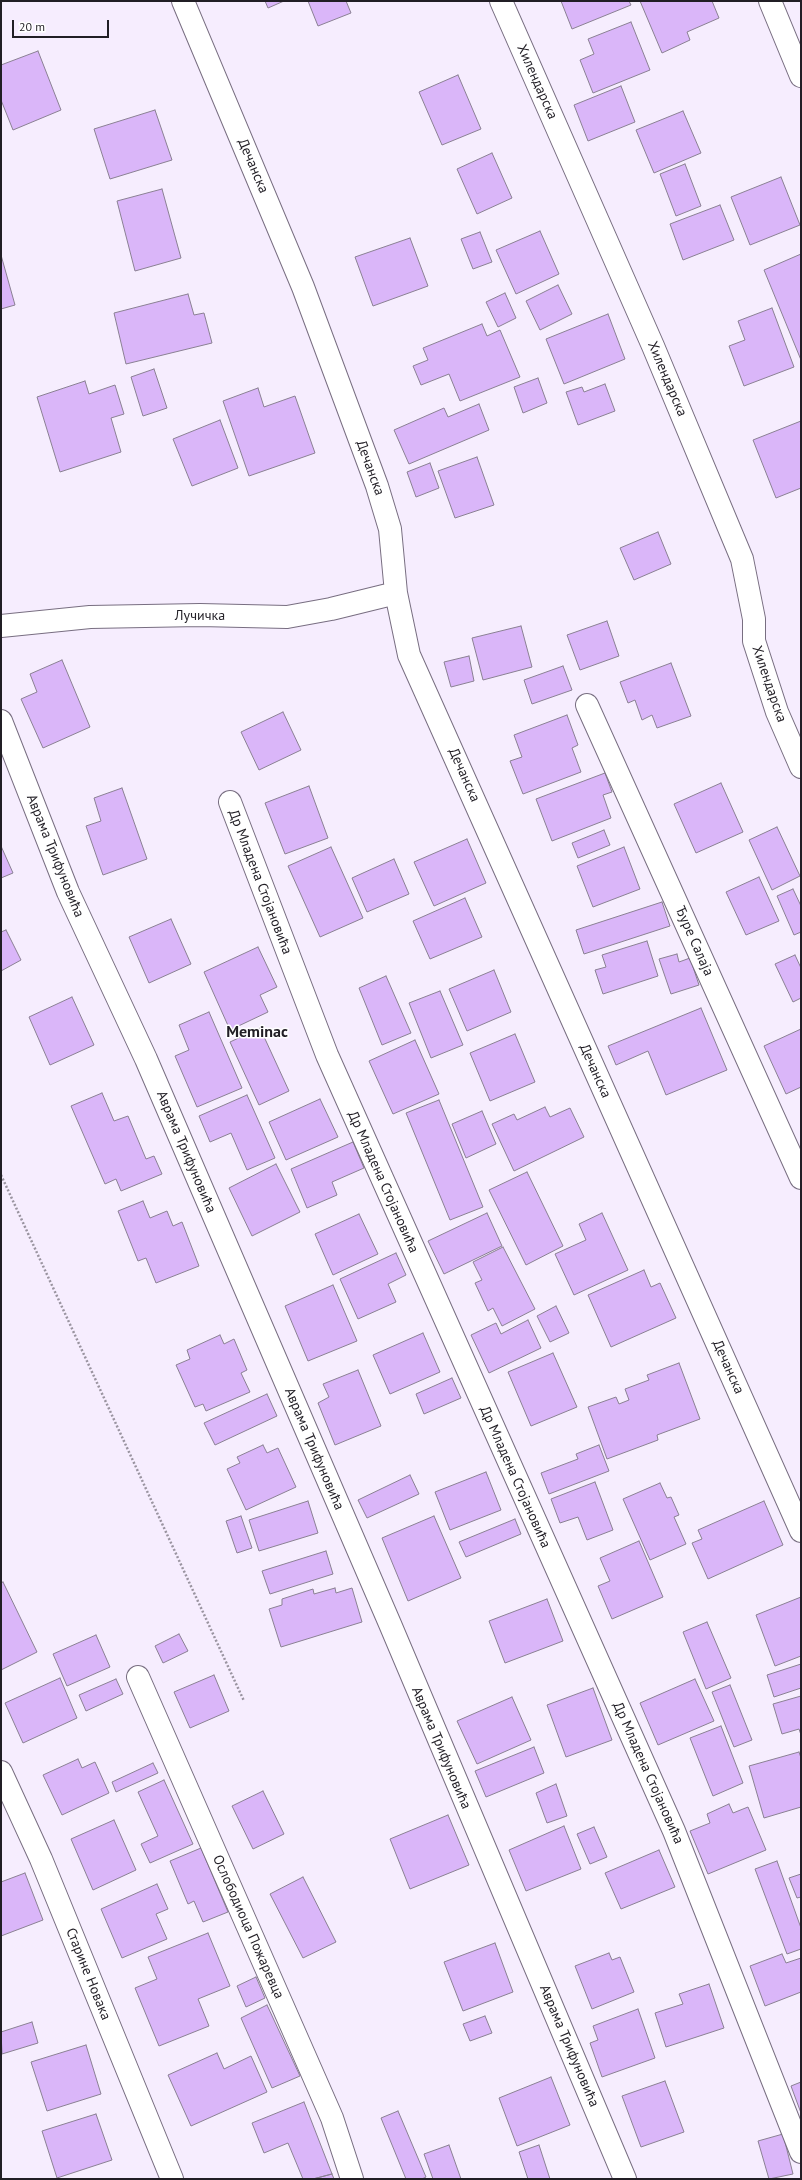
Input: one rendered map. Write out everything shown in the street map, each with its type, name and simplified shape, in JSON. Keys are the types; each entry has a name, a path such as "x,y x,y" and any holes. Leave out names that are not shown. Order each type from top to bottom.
{"street":[{"name":"Дечанска","path":"183,1 303,287 377,486 390,529 396,592 409,654 801,1531"},
{"name":"Хилендарска","path":"502,1 653,346 742,559 753,612 754,641 777,712 801,767"},
{"path":"770,1 801,76"},
{"name":"Лучичка","path":"1,626 90,617 200,615 288,617 331,609 396,592"},
{"name":"Ђуре Салаја","path":"587,705 801,1178"},
{"name":"Аврама Трифуновића","path":"1,721 68,892 146,1059 390,1624 498,1883 625,2179"},
{"name":"Др Младена Стојановића","path":"230,802 327,1055 674,1831 801,2152"},
{"name":"Ослободиоца Пожаревца","path":"138,1677 332,2118 352,2179"},
{"name":"Старине Новака","path":"1,1772 41,1858 172,2179"}],"path":[{"path":"1,1175 244,1701"}],"building":[{"path":"265,1 284,1 268,8"},
{"path":"308,1 346,1 351,13 318,26"},
{"path":"561,1 629,1 631,5 572,29"},
{"path":"640,1 712,1 719,18 687,32 690,40 662,53"},
{"path":"631,22 650,70 593,93 580,60 594,54 588,39"},
{"path":"38,51 61,110 13,130 1,100 1,65"},
{"path":"458,75 481,129 442,145 419,92"},
{"path":"621,86 635,122 588,141 574,105"},
{"path":"155,110 172,160 110,179 94,129"},
{"path":"683,111 701,153 654,173 636,130"},
{"path":"492,153 512,198 477,214 457,169"},
{"path":"685,164 701,206 676,216 660,174"},
{"path":"781,177 800,225 750,245 731,197"},
{"path":"162,189 181,258 135,271 117,201"},
{"path":"720,205 734,240 683,260 670,224"},
{"path":"540,231 559,274 516,294 496,250"},
{"path":"480,232 492,262 473,269 461,239"},
{"path":"410,238 428,286 373,306 355,257"},
{"path":"801,254 801,360 764,270"},
{"path":"1,255 15,305 1,309"},
{"path":"558,285 572,314 540,330 526,301"},
{"path":"505,293 516,318 498,327 486,302"},
{"path":"188,294 194,315 204,313 212,343 126,364 114,313"},
{"path":"772,308 794,367 744,386 729,346 745,340 738,321"},
{"path":"608,314 625,359 564,384 546,339"},
{"path":"482,324 487,336 500,330 520,377 460,401 449,374 421,385 413,366 428,360 423,348"},
{"path":"154,369 167,408 143,416 131,377"},
{"path":"538,378 547,403 523,413 514,387"},
{"path":"85,381 89,394 115,385 124,414 111,418 121,452 60,472 37,397"},
{"path":"605,384 615,411 578,425 566,392 582,387 584,392"},
{"path":"258,388 264,407 295,396 315,453 249,476 223,401"},
{"path":"479,404 489,430 409,464 394,430 444,408 448,417"},
{"path":"220,420 238,468 192,486 173,439"},
{"path":"801,421 801,488 776,498 753,440"},
{"path":"477,457 494,505 455,518 438,471"},
{"path":"430,463 439,488 416,497 407,472"},
{"path":"658,532 671,564 634,580 620,548"},
{"path":"607,621 619,656 580,670 567,635"},
{"path":"521,626 532,667 483,680 472,638"},
{"path":"469,656 474,681 451,687 444,662"},
{"path":"62,660 90,727 43,748 21,699 37,692 30,674"},
{"path":"671,663 691,716 657,728 652,715 642,720 635,700 628,703 620,682"},
{"path":"563,666 572,690 532,704 524,680"},
{"path":"283,712 301,750 259,770 241,732"},
{"path":"567,715 578,745 572,748 581,772 523,794 510,761 522,757 514,735"},
{"path":"605,773 612,792 603,795 611,818 552,841 536,799"},
{"path":"721,783 743,832 696,853 674,804"},
{"path":"309,786 328,838 285,854 265,803"},
{"path":"122,788 147,859 103,875 86,826 101,821 94,798"},
{"path":"777,827 800,876 772,890 749,840"},
{"path":"604,830 610,845 578,858 572,843"},
{"path":"467,839 486,883 434,906 414,862"},
{"path":"1,846 13,873 1,878"},
{"path":"331,847 363,918 320,937 288,866"},
{"path":"624,847 640,889 593,907 577,866"},
{"path":"394,859 409,894 367,912 352,878"},
{"path":"759,877 779,921 746,935 726,892"},
{"path":"793,889 801,906 801,932 794,935 777,896"},
{"path":"465,898 482,937 430,959 413,921"},
{"path":"662,902 670,926 584,954 576,930"},
{"path":"171,919 191,964 149,983 129,937"},
{"path":"6,930 21,960 1,971 1,932"},
{"path":"647,941 658,976 603,994 595,970 606,967 602,955"},
{"path":"258,947 277,987 260,995 268,1012 230,1030 204,972"},
{"path":"677,954 679,962 690,958 699,985 671,994 659,959"},
{"path":"795,955 801,968 801,998 793,1002 775,964"},
{"path":"494,970 511,1012 467,1031 449,989"},
{"path":"386,976 411,1033 382,1045 359,988"},
{"path":"440,991 463,1045 431,1058 409,1003"},
{"path":"72,997 94,1045 50,1065 29,1017"},
{"path":"701,1008 727,1070 666,1095 648,1051 616,1065 608,1046"},
{"path":"209,1012 242,1088 197,1107 175,1056 189,1050 179,1025"},
{"path":"260,1028 289,1091 259,1105 230,1042"},
{"path":"801,1029 801,1087 786,1094 764,1046"},
{"path":"515,1034 535,1082 490,1101 470,1053"},
{"path":"415,1040 439,1094 393,1114 369,1061"},
{"path":"102,1093 114,1121 128,1116 146,1159 154,1156 162,1174 121,1191 116,1179 105,1184 71,1106"},
{"path":"247,1095 275,1158 247,1170 231,1133 210,1142 199,1116"},
{"path":"320,1099 338,1137 286,1160 269,1122"},
{"path":"439,1100 483,1207 450,1220 406,1113"},
{"path":"545,1107 550,1117 570,1108 584,1137 514,1171 492,1124 514,1114 517,1120"},
{"path":"482,1111 496,1144 466,1158 452,1124"},
{"path":"353,1142 364,1168 332,1182 337,1195 307,1208 291,1169"},
{"path":"276,1164 300,1212 252,1236 229,1188"},
{"path":"527,1172 563,1246 526,1265 489,1190"},
{"path":"143,1201 150,1218 167,1211 173,1226 182,1222 199,1266 156,1283 146,1258 138,1261 118,1211"},
{"path":"487,1213 502,1246 444,1274 428,1241"},
{"path":"602,1213 628,1270 574,1295 555,1254 586,1240 579,1224"},
{"path":"359,1214 378,1254 333,1275 315,1234"},
{"path":"503,1247 535,1309 502,1326 493,1308 488,1311 475,1283 482,1280 473,1262"},
{"path":"396,1253 406,1275 388,1284 396,1302 358,1319 340,1279"},
{"path":"644,1270 651,1287 660,1283 676,1318 611,1347 588,1295"},
{"path":"333,1285 357,1341 308,1361 285,1306"},
{"path":"556,1306 569,1333 550,1342 537,1316"},
{"path":"528,1320 541,1348 489,1373 471,1335 496,1323 501,1334"},
{"path":"423,1333 440,1372 390,1394 373,1355"},
{"path":"220,1335 224,1344 234,1339 247,1370 241,1373 250,1392 206,1411 203,1404 195,1407 176,1365 190,1359 187,1350"},
{"path":"553,1353 577,1407 531,1426 508,1372"},
{"path":"679,1363 700,1419 657,1435 658,1440 607,1459 588,1407 616,1397 619,1404 629,1400 625,1389 649,1380 647,1375"},
{"path":"358,1370 381,1426 335,1445 318,1403 329,1397 323,1384"},
{"path":"452,1378 461,1398 424,1414 416,1394"},
{"path":"267,1394 277,1416 215,1445 204,1423"},
{"path":"263,1445 267,1453 278,1448 296,1487 246,1510 227,1469 240,1463 237,1457"},
{"path":"599,1445 609,1471 549,1494 541,1473 578,1459 576,1454"},
{"path":"486,1472 501,1510 450,1530 435,1492"},
{"path":"410,1475 419,1494 367,1518 358,1500"},
{"path":"595,1482 613,1530 587,1540 578,1517 560,1523 551,1499"},
{"path":"660,1483 667,1498 671,1497 679,1515 674,1517 686,1544 650,1560 623,1499"},
{"path":"308,1501 318,1533 259,1551 249,1520"},
{"path":"764,1501 783,1545 708,1579 692,1543 702,1539 698,1530"},
{"path":"241,1516 252,1548 237,1553 226,1521"},
{"path":"434,1516 461,1578 408,1601 382,1538"},
{"path":"515,1519 521,1534 466,1557 459,1542"},
{"path":"639,1541 663,1597 612,1619 598,1586 610,1581 600,1558"},
{"path":"326,1551 333,1574 270,1594 262,1571"},
{"path":"3,1582 37,1652 1,1670 1,1583"},
{"path":"335,1588 336,1593 352,1588 362,1622 281,1647 269,1609 282,1605 282,1599 313,1589 314,1594"},
{"path":"801,1597 801,1656 775,1666 756,1615"},
{"path":"547,1599 563,1641 505,1663 489,1621"},
{"path":"707,1622 731,1678 706,1689 683,1632"},
{"path":"179,1634 188,1651 163,1663 155,1646"},
{"path":"96,1635 110,1667 67,1686 53,1654"},
{"path":"801,1664 801,1688 774,1697 767,1675"},
{"path":"214,1675 229,1711 190,1728 174,1692"},
{"path":"60,1678 77,1718 23,1743 5,1703"},
{"path":"116,1679 123,1694 86,1711 79,1695"},
{"path":"695,1679 714,1721 658,1745 640,1703"},
{"path":"730,1685 752,1740 734,1747 712,1692"},
{"path":"593,1688 612,1740 566,1757 547,1705"},
{"path":"801,1696 801,1735 799,1729 782,1734 773,1704"},
{"path":"512,1697 531,1740 477,1764 457,1721"},
{"path":"721,1726 743,1783 713,1796 690,1738"},
{"path":"534,1747 544,1773 486,1797 475,1771"},
{"path":"799,1752 801,1758 801,1807 764,1818 749,1766"},
{"path":"78,1759 82,1768 95,1762 109,1793 62,1815 43,1775"},
{"path":"153,1763 158,1773 116,1792 112,1782"},
{"path":"164,1780 193,1844 150,1863 141,1844 158,1836 138,1792"},
{"path":"556,1784 567,1816 547,1823 536,1793"},
{"path":"263,1791 284,1834 253,1849 232,1806"},
{"path":"729,1804 733,1813 748,1807 766,1850 708,1874 690,1831 710,1823 707,1814"},
{"path":"448,1815 469,1865 410,1889 390,1839"},
{"path":"114,1820 136,1870 93,1890 71,1839"},
{"path":"564,1826 581,1869 526,1891 509,1850"},
{"path":"594,1827 607,1857 590,1864 577,1834"},
{"path":"201,1848 228,1912 203,1922 194,1901 188,1904 170,1861"},
{"path":"659,1850 675,1887 621,1909 605,1873"},
{"path":"777,1861 801,1928 801,1949 787,1954 755,1869"},
{"path":"25,1873 43,1920 1,1936 1,1882"},
{"path":"801,1874 801,1897 797,1898 789,1878"},
{"path":"303,1877 336,1942 303,1958 270,1894"},
{"path":"157,1884 168,1909 156,1914 167,1939 122,1958 101,1909"},
{"path":"208,1933 230,1986 198,1999 209,2026 159,2046 135,1988 157,1979 148,1957"},
{"path":"495,1943 513,1992 463,2011 444,1962"},
{"path":"609,1953 612,1960 620,1957 634,1992 592,2009 575,1966"},
{"path":"782,1954 786,1963 801,1958 801,1992 765,2006 750,1966"},
{"path":"256,1977 265,1998 246,2007 237,1986"},
{"path":"709,1984 724,2028 666,2047 655,2013 683,2004 679,1994"},
{"path":"267,2005 300,2076 272,2088 241,2018"},
{"path":"638,2009 655,2058 602,2077 590,2043 598,2040 593,2026"},
{"path":"485,2016 492,2033 470,2041 463,2024"},
{"path":"32,2022 38,2043 2,2054 1,2032"},
{"path":"86,2045 101,2094 47,2111 31,2062"},
{"path":"217,2053 224,2069 251,2056 267,2092 191,2126 168,2075"},
{"path":"551,2077 570,2125 517,2146 499,2098"},
{"path":"665,2081 684,2132 641,2147 622,2096"},
{"path":"801,2082 801,2113 791,2086"},
{"path":"304,2102 332,2174 313,2179 303,2179 288,2143 264,2153 252,2123"},
{"path":"398,2111 426,2177 422,2179 406,2179 381,2118"},
{"path":"96,2114 112,2160 57,2178 42,2131"},
{"path":"783,2134 793,2174 769,2179 758,2141"},
{"path":"449,2145 461,2179 433,2179 424,2154"},
{"path":"539,2145 550,2179 528,2179 519,2152"},
{"path":"332,2174 334,2179 313,2179"}],"district":[{"name":"Meminac","path":"257,1032"}]}
